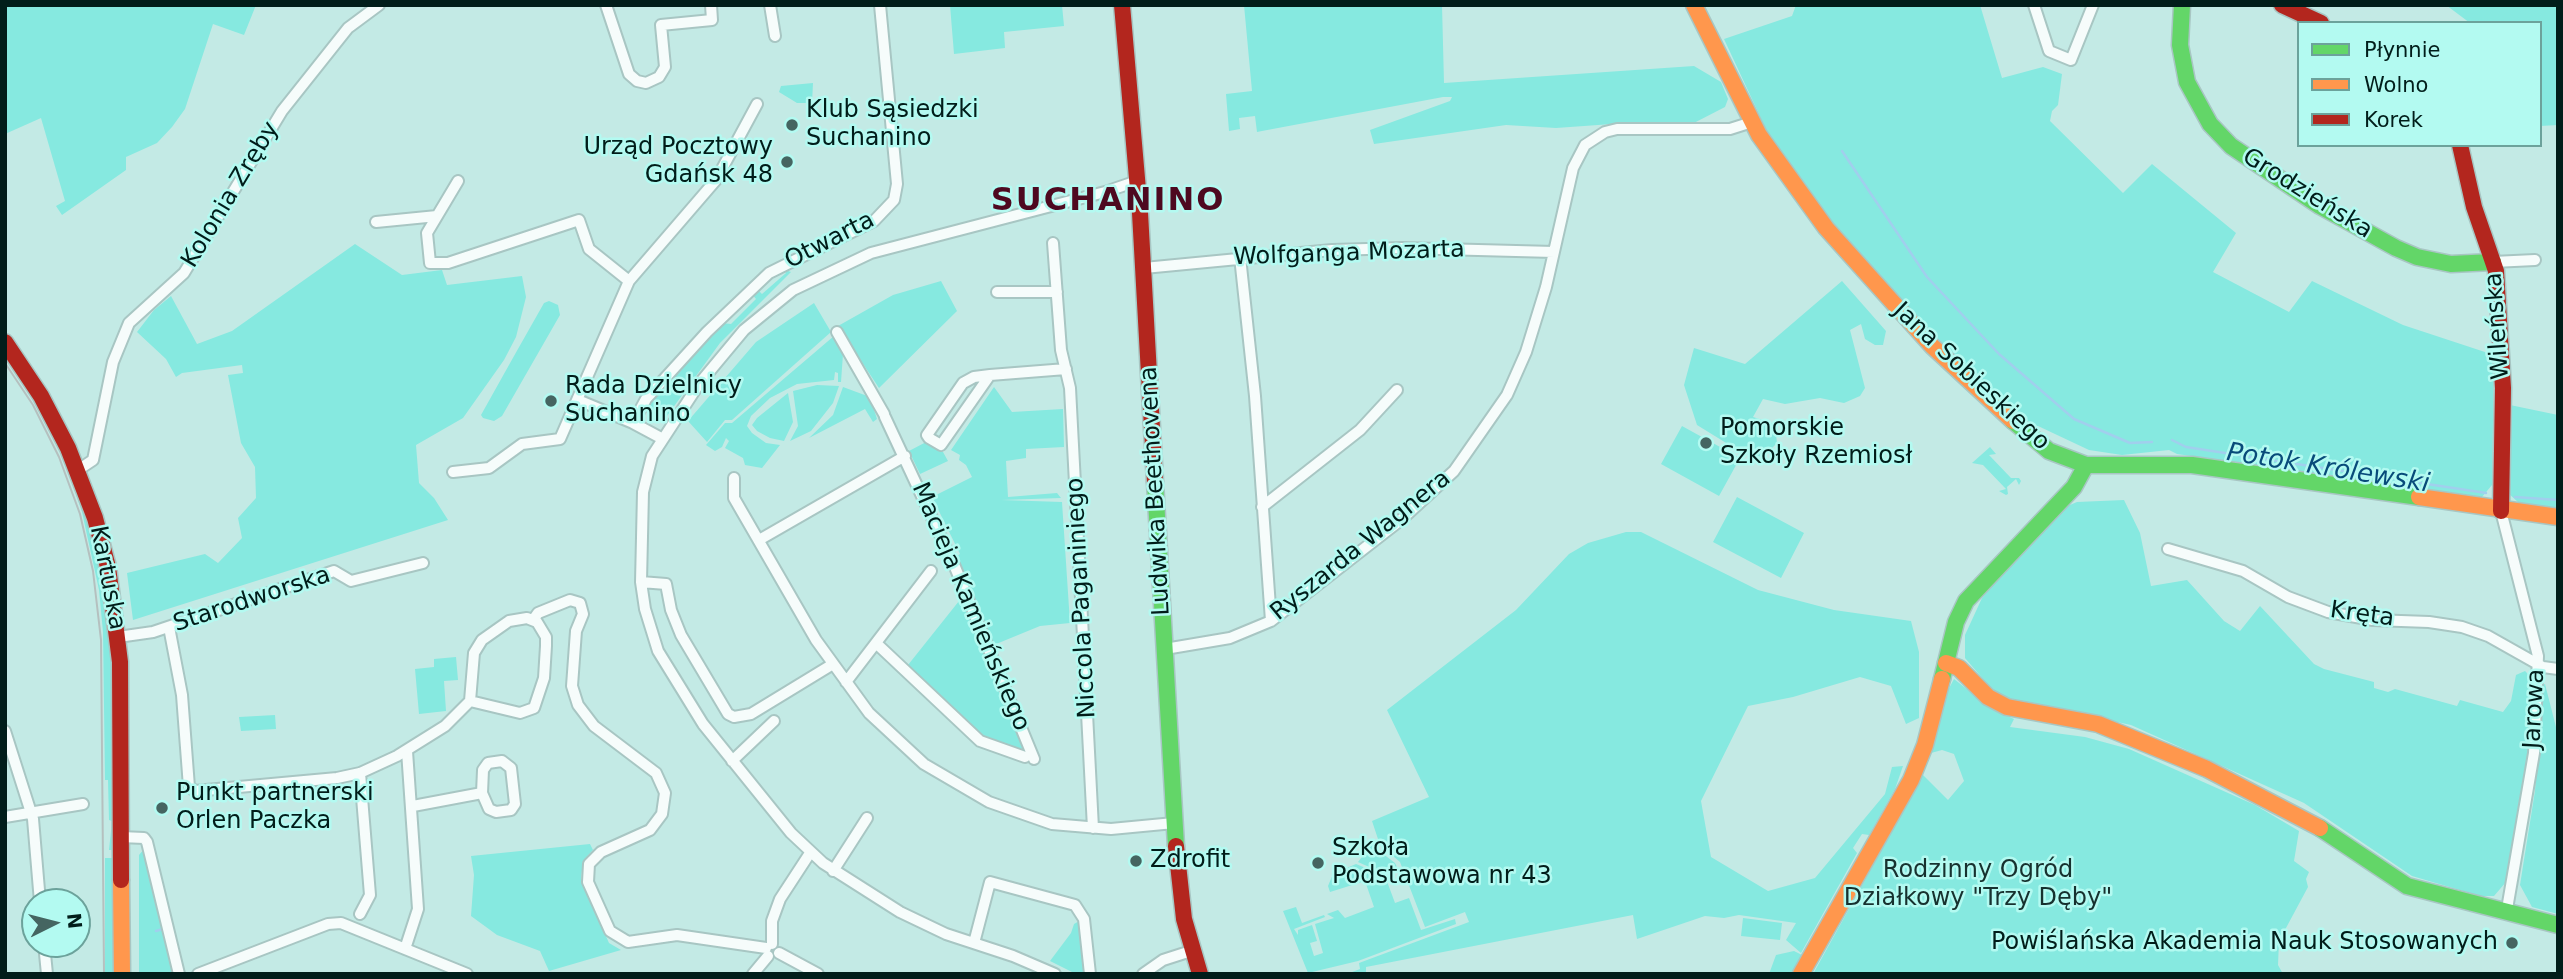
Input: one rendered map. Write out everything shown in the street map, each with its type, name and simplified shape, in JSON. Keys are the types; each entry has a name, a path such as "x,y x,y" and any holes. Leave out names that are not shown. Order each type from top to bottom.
{"street":[{"name":"Kolonia Zręby","path":"78,470 93,460 113,362 129,323 184,273 282,111 348,28 379,5"},
{"path":"606,5 629,74 637,81 646,83 656,79 665,67 661,25 712,20 711,5"},
{"path":"770,5 775,36"},
{"name":"Otwarta","path":"633,423 646,399 707,332 769,273 868,225 888,209 896,193 880,5"},
{"name":"Ludwika Beethovena","path":"1122,5 1144,268 1174,823 1181,904 1191,951 1200,974"},
{"name":"Jana Sobieskiego","path":"1694,5 1752,122 1784,173 1826,228 1916,330 2032,439 2059,457 2086,465 2202,466 2501,511 2558,517"},
{"path":"2034,5 2049,51 2071,60 2092,5"},
{"name":"Grodzieńska","path":"2182,5 2180,45 2187,82 2210,124 2231,146 2310,199 2417,257 2451,264 2535,260"},
{"path":"2282,5 2317,21"},
{"path":"453,472 489,468 522,444 561,439 629,281 716,180 757,104"},
{"name":"Ryszarda Wagnera","path":"1165,649 1230,638 1271,621 1402,519 1454,471 1507,395 1526,352 1539,317 1573,168 1578,154 1592,139 1616,129 1730,129 1752,122"},
{"name":"Wileńska","path":"2460,147 2474,207 2494,262 2503,388 2501,511"},
{"path":"458,181 427,233 430,263 435,265 579,220 589,249 629,281"},
{"path":"1055,974 908,916 833,871 810,853 732,761 691,705 658,651 645,609 641,582 643,492 652,456 661,438 722,355 755,320 793,290 871,253 1105,192 1137,181"},
{"path":"376,222 437,216"},
{"name":"Niccola Paganiniego","path":"1054,243 1057,292 1070,388 1093,828"},
{"name":"Wolfganga Mozarta","path":"1144,268 1240,257 1402,248 1554,252"},
{"path":"1240,257 1255,396 1271,621"},
{"path":"997,292 1057,292"},
{"name":"Macieja Kamieńskiego","path":"837,332 905,456 955,567 1030,758 980,741 877,644"},
{"name":"Kartuska","path":"5,342 52,414 78,470 102,540 118,636 122,974"},
{"path":"990,376 941,445 927,435 963,383 974,377 1066,369"},
{"path":"1262,508 1365,426 1397,390"},
{"path":"578,400 661,438"},
{"name":"Macieja Kamieńskiego","path":"759,540 905,456"},
{"path":"1801,974 1911,780 1925,745 1956,622 1965,601 2071,491 2086,465"},
{"path":"734,478 734,498 833,664 869,713 924,764 989,803 1024,817 1070,827 1093,828 1174,823"},
{"name":"Jarowa","path":"2501,511 2537,663 2534,753 2507,909"},
{"name":"Kręta","path":"2168,549 2243,571 2288,597 2328,612 2373,620 2446,624 2476,631 2537,663 2558,669"},
{"name":"Starodworska","path":"118,636 169,627 334,571 351,581 423,563"},
{"name":"Macieja Kamieńskiego","path":"846,682 931,571"},
{"path":"641,582 666,584 671,610 681,635 729,714 734,717 751,714 833,664"},
{"path":"533,620 538,613 570,600 580,603 583,614 574,643 572,686 578,705 594,726 656,773 664,793 662,814 650,830 596,855 589,864 589,882 610,931 628,942 677,935 771,950 818,974"},
{"path":"169,627 182,695 189,787 195,791 256,788 360,773 407,751 446,726 470,701 474,653 482,640 509,621 533,620 543,629 546,646 544,678 534,708 520,713 470,701"},
{"path":"1946,663 1959,668 1988,697 2007,707 2098,724 2207,769 2304,817 2399,882 2507,909 2558,925"},
{"path":"732,761 774,721"},
{"path":"5,731 31,812 39,888"},
{"path":"405,949 418,909 413,806 407,751"},
{"path":"502,761 508,764 513,807 492,811 482,793 485,765 502,761"},
{"path":"360,773 370,895 360,914"},
{"path":"413,806 482,793"},
{"path":"5,817 83,804"},
{"path":"833,871 867,818"},
{"path":"121,837 144,838 147,842 180,974"},
{"path":"753,974 771,950 772,921 780,899 810,853"},
{"path":"974,943 990,882 1002,885 1075,905 1084,919 1090,974"},
{"path":"198,974 328,924 354,927 467,974"},
{"path":"1143,974 1163,960 1191,951"}],"green space":[{"path":"5,5 256,5 244,35 213,24 185,109 172,127 157,143 126,157 126,170 62,215 56,206 65,201 41,118 5,134"},
{"path":"950,5 1062,5 1064,26 1004,32 1005,48 954,54"},
{"path":"1244,5 1442,5 1444,83 1694,66 1721,82 1728,99 1725,107 1690,125 1626,123 1556,128 1506,125 1374,144 1370,130 1450,101 1452,97 1443,97 1257,132 1255,116 1239,118 1240,129 1229,131 1226,94 1252,91"},
{"path":"1796,5 1980,5 2002,78 2043,67 2062,74 2058,105 2052,111 2050,121 2123,193 2152,164 2236,233 2213,272 2289,312 2312,281 2403,325 2494,355 2492,485 2482,497 2177,454 2169,450 2122,455 2089,450 2038,426 2032,429 1923,327 1830,224 1772,142 1724,39 1792,16"},
{"path":"2446,5 2558,5 2558,125 2542,126 2542,21 2467,21"},
{"path":"813,83 812,103 797,103 779,92 781,86"},
{"path":"355,244 402,275 442,270 447,285 522,276 526,297 516,337 504,360 463,418 416,445 419,483 434,498 448,520 133,620 127,573 205,554 218,563 242,538 238,518 256,498 255,467 241,443 228,375 243,373 242,365 182,373 176,377 166,359 137,332 154,310 171,296 197,344 232,331"},
{"path":"783,269 791,272 720,343 664,420 647,420 648,404 722,323 731,324 756,299 751,293 756,288 762,294 786,273"},
{"path":"941,281 957,311 879,388 838,326 893,295"},
{"path":"1842,281 1886,331 1883,345 1875,345 1865,339 1861,324 1850,330 1865,388 1860,396 1844,403 1820,398 1785,404 1763,399 1753,417 1775,424 1777,443 1763,457 1744,454 1697,425 1684,385 1694,348 1745,364"},
{"path":"549,301 558,305 560,315 502,416 494,421 483,418 481,415 514,356 544,303"},
{"path":"814,303 831,332 732,420 725,420 707,442 688,421 756,342"},
{"path":"834,336 843,354 841,382 838,382 838,373 835,372 834,380 797,384 770,398 751,416 747,426 752,433 766,443 780,445 762,468 745,465 743,458 725,448 729,441 726,438 722,447 715,451 706,445 725,423 732,423"},
{"path":"817,385 839,386 833,403 811,431 790,441 798,426 793,391"},
{"path":"843,387 870,397 877,419 873,422 865,409 809,438 833,415"},
{"path":"994,387 1012,412 1063,409 1064,447 1026,449 1026,458 1006,461 1008,497 1057,493 1061,498 1001,500 1062,502 1070,623 1040,626 984,649 1026,750 1025,754 987,740 908,665 963,596 948,562 960,554 932,497 972,477 966,465 959,460 960,455 951,450"},
{"path":"788,393 793,422 784,441 757,431 752,425 757,418"},
{"path":"2510,405 2558,415 2558,508 2519,503 2507,492"},
{"path":"1682,426 1740,458 1719,496 1661,464"},
{"path":"928,441 943,452 948,461 920,474 909,451"},
{"path":"1990,447 1996,454 1989,455 2011,478 2019,478 2021,481 2019,485 2016,479 2007,487 2006,495 1999,491 2006,489 1983,465 1972,463"},
{"path":"60,448 90,526 100,564 112,656 114,850 109,850 112,821 109,820 108,780 105,780 103,632 99,590 82,512"},
{"path":"1737,497 1804,533 1781,578 1713,542"},
{"path":"2124,500 2140,533 2151,586 2187,580 2224,621 2240,631 2260,606 2314,664 2324,669 2374,682 2374,688 2388,692 2395,689 2457,706 2460,700 2503,712 2511,701 2516,675 2525,671 2530,676 2534,721 2520,809 2506,882 2494,896 2480,896 2412,876 2304,803 2131,725 2002,697 1989,686 1965,658 1965,635 1982,598 2021,552 2065,507 2077,502"},
{"path":"1626,532 1641,532 1758,590 1834,610 1911,621 1919,652 1919,718 1906,724 1891,686 1860,677 1793,697 1748,706 1701,801 1711,857 1768,891 1815,878 1885,794 1892,767 1903,766 1895,789 1869,835 1862,834 1853,848 1857,853 1801,953 1786,940 1796,923 1739,915 1724,918 1705,916 1637,939 1633,915 1366,967 1366,974 1347,974 1360,969 1359,963 1469,922 1465,912 1425,927 1400,862 1380,845 1372,821 1429,797 1387,710 1516,610 1569,554 1588,543"},
{"path":"456,657 458,680 444,681 446,711 419,714 415,669 434,667 434,659"},
{"name":"Rodzinny Ogród Działkowy \"Trzy Dęby\"","path":"1954,679 1992,709 2014,719 2010,727 2085,737 2129,749 2255,805 2299,831 2294,861 2309,872 2306,879 2308,887 2279,941 2278,965 2283,974 1813,974 1923,775 1948,800 1964,781 1954,754 1942,750 1931,753 1947,692"},
{"path":"2545,684 2558,735 2558,914 2532,907 2520,885 2535,791 2542,685"},
{"path":"275,715 276,729 241,731 239,717"},
{"path":"1374,841 1378,850 1395,863 1398,869 1385,874 1358,862"},
{"path":"590,844 593,850 583,861 581,879 609,943 621,950 549,971 540,951 497,935 471,916 474,875 471,856"},
{"path":"144,849 174,974 139,974 139,855"},
{"path":"105,858 114,858 114,974 105,974"},
{"path":"1356,864 1385,876 1395,903 1409,898 1421,930 1455,919 1456,924 1358,961 1308,973 1283,911 1296,907 1302,923 1324,915 1325,917 1294,929 1298,935 1298,930 1312,925 1317,941 1310,943 1314,956 1323,953 1315,924 1334,918 1327,914 1338,910 1345,918 1374,907 1365,881 1330,892 1328,886 1333,874"},
{"path":"1743,918 1782,923 1780,940 1741,936"},
{"path":"1081,920 1087,974 1076,974 1050,961 1071,933 1074,924"},
{"path":"1794,951 1806,957 1797,974 1769,974 1776,955"}],"waterway":[{"name":"Potok Królewski","path":"1842,151 1927,277 1999,354 2074,419 2130,443 2152,442"},
{"name":"Potok Królewski","path":"2172,440 2186,447 2486,493"},
{"name":"Potok Królewski","path":"2515,497 2558,500"},
{"path":"156,931 166,928"}],"tram line":[{"path":"5,363 33,405 59,457 80,514 93,571 101,640 104,974"}],"traffic: fast":[{"path":"2182,5 2180,45 2187,82 2210,124 2231,146 2320,206 2396,248 2417,257 2451,264 2493,262"},
{"path":"2013,421 2049,451 2086,465 2192,465 2419,497"},
{"path":"1942,679 1956,622 1966,601 2074,487 2086,465"},
{"path":"1155,482 1176,846"},
{"path":"2320,828 2407,886 2558,925"}],"traffic: slow":[{"path":"1694,5 1759,135 1826,228 1932,346 2013,421"},
{"path":"2419,497 2558,517"},
{"path":"1946,663 1959,668 1988,697 2007,707 2098,724 2207,769 2320,828"},
{"path":"1801,974 1911,780 1925,745 1942,679"},
{"path":"121,880 122,974"}],"traffic: jam":[{"path":"1122,5 1140,213 1155,482"},
{"path":"2282,5 2317,21"},
{"path":"2460,147 2474,207 2496,271 2503,388 2501,511"},
{"path":"5,342 41,396 68,448 95,518 108,567 120,662 121,880"},
{"path":"1176,846 1184,919 1200,974"}],"place":[{"name":"Klub Sąsiedzki Suchanino","path":"792,125"},
{"name":"Urząd Pocztowy Gdańsk 48","path":"787,162"},
{"name":"Rada Dzielnicy Suchanino","path":"551,401"},
{"name":"Pomorskie Szkoły Rzemiosł","path":"1706,443"},
{"name":"Punkt partnerski Orlen Paczka","path":"162,808"},
{"name":"Zdrofit","path":"1136,861"},
{"name":"Szkoła Podstawowa nr 43","path":"1318,863"},
{"name":"Powiślańska Akademia Nauk Stosowanych","path":"2512,943"}],"district":[{"name":"SUCHANINO","path":"1108,202"}]}
